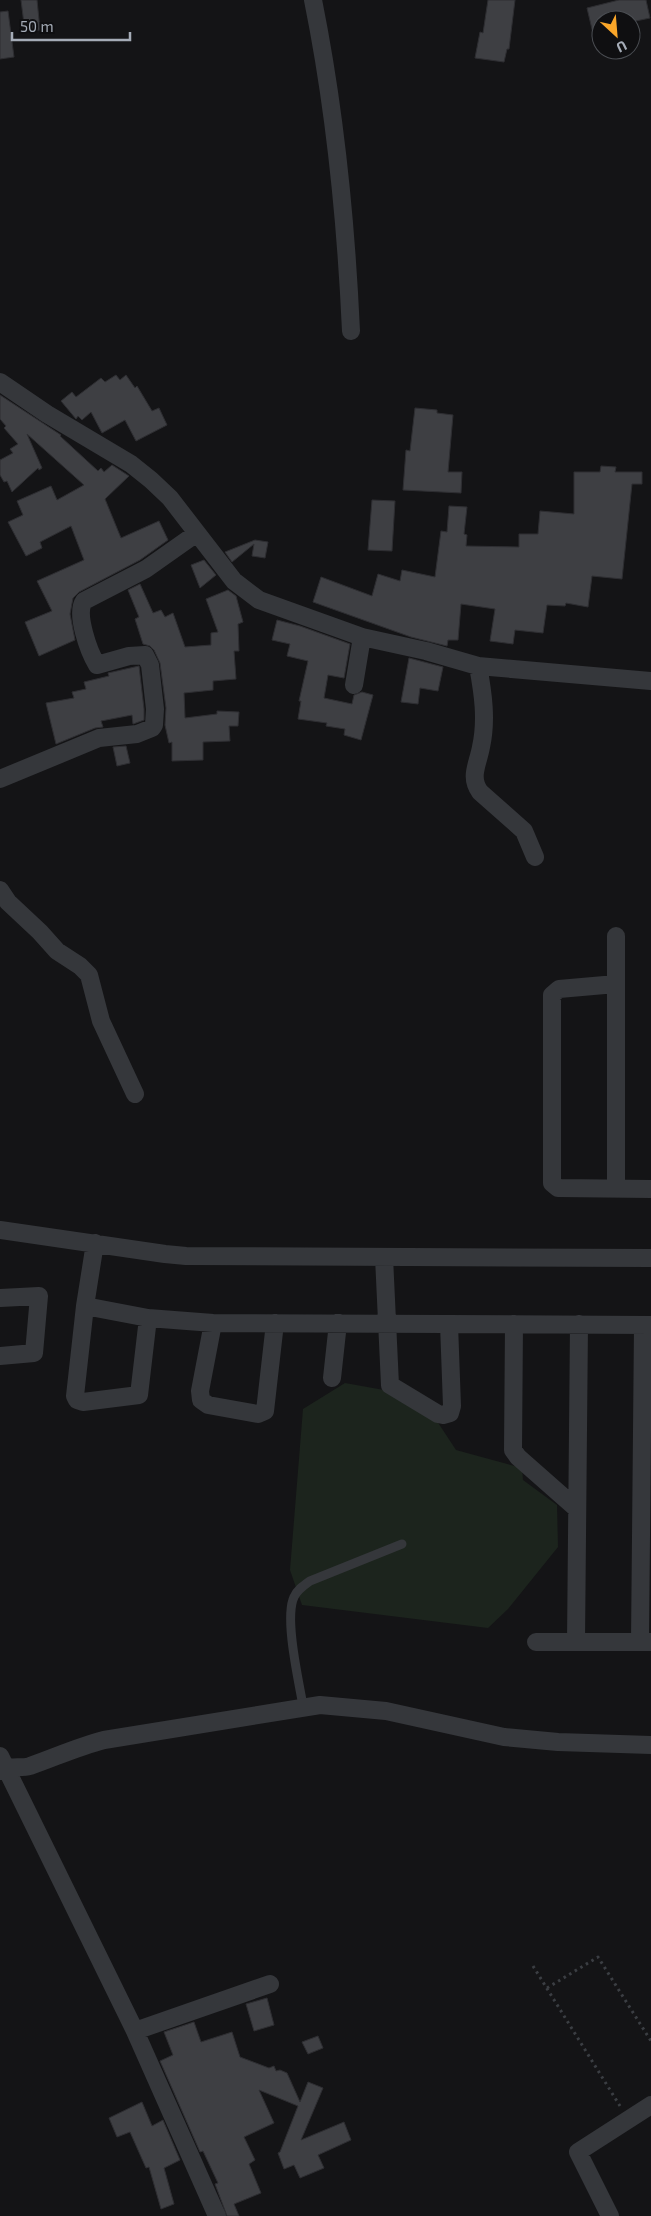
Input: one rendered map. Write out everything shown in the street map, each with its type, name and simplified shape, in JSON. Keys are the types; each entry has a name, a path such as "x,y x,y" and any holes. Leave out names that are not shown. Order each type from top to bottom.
{"street":[{"path":"313,0 327,78 347,248 351,331"},
{"path":"0,382 47,414 131,464 170,498 234,581 259,600 362,637 426,651 478,666 651,681"},
{"path":"0,779 99,738 137,734 152,728 154,725 154,709 150,665 145,656 129,656 98,665 89,647 82,621 82,604 84,601 146,569 197,533"},
{"path":"354,685 362,637"},
{"path":"478,666 484,714 481,748 474,776 475,784 480,792 524,831 535,857"},
{"path":"0,890 8,902 57,951 85,969 89,975 101,1021 135,1094"},
{"path":"616,936 616,1189"},
{"path":"616,984 559,989 552,995 552,1184 558,1188 651,1189"},
{"path":"0,1230 186,1256 651,1258"},
{"path":"95,1243 86,1306 77,1400 83,1402 139,1395 148,1318"},
{"path":"384,1257 390,1386 438,1414 443,1415 450,1413 452,1406 449,1324"},
{"path":"0,1298 39,1296 34,1353 0,1356"},
{"path":"86,1306 148,1318 213,1322 647,1325 646,1642 536,1642"},
{"path":"213,1322 200,1392 201,1400 208,1405 258,1414 265,1411 275,1323"},
{"path":"332,1378 338,1323"},
{"path":"514,1324 513,1450 518,1458 577,1509"},
{"path":"576,1642 579,1324"},
{"path":"2,1765 28,1767 78,1747 104,1740 234,1720 302,1706 337,1705 378,1709 504,1737 536,1741 651,1745"},
{"path":"2,1765 135,2030 217,2216"},
{"path":"135,2030 270,1984"},
{"path":"610,2216 578,2152 651,2105"}],"lane":[{"path":"302,1706 290,1610 293,1598 299,1589 310,1581 402,1544"}],"path":[{"path":"547,1988 598,1957 651,2041"},
{"path":"534,1966 628,2120"}],"shaded area":[{"path":"345,1383 384,1390 435,1418 456,1450 522,1468 523,1480 557,1505 558,1547 508,1609 488,1628 302,1605 290,1570 303,1409"}],"building":[{"path":"21,0 37,0 40,30 25,32"},
{"path":"488,0 515,0 509,49 507,49 504,62 475,58 480,32 483,33"},
{"path":"619,0 646,0 650,18 641,20 641,10 591,10 591,25 587,8"},
{"path":"8,11 14,57 0,59 0,12"},
{"path":"116,375 120,380 126,375 135,388 137,386 152,411 159,408 167,425 136,441 125,420 102,433 91,412 82,420 78,416 76,419 61,401 72,392 76,397 101,378 105,382"},
{"path":"0,395 61,435 98,471 101,468 104,472 112,465 129,476 105,499 121,538 159,521 168,540 140,560 79,592 73,598 70,614 75,640 39,656 25,622 52,611 37,581 84,560 71,526 40,542 42,548 26,556 8,522 23,515 17,501 51,486 57,500 84,485 27,434 42,468 39,470 38,468 12,492 7,481 4,482 0,475 0,460 13,453 10,449 18,444 4,428 6,426 0,419"},
{"path":"415,408 437,410 437,413 453,415 448,472 462,472 461,493 403,490 406,450 410,451"},
{"path":"601,466 616,467 615,472 642,472 642,484 632,484 622,579 592,576 588,607 566,603 565,606 547,605 543,633 515,630 513,644 490,641 495,609 461,604 458,640 448,640 447,646 411,637 313,602 321,577 372,596 378,574 400,581 402,570 435,577 441,531 447,532 449,506 467,507 464,534 467,535 466,546 519,547 519,534 538,534 540,511 574,514 574,472 600,472"},
{"path":"372,500 395,501 392,551 368,550"},
{"path":"255,540 268,542 265,558 252,556 254,544 232,562 225,552"},
{"path":"204,560 216,575 200,588 191,565"},
{"path":"140,584 153,613 161,610 165,617 173,613 185,647 211,645 211,633 218,632 206,599 228,590 236,596 243,622 238,624 239,651 234,651 236,679 213,681 213,690 184,693 185,718 217,714 217,711 239,712 238,726 229,726 230,741 203,742 203,760 172,761 172,742 169,743 165,725 166,708 160,663 154,650 150,646 143,644 135,619 139,617 128,590"},
{"path":"277,620 350,644 344,678 328,675 324,698 352,704 354,695 362,692 373,695 361,740 344,735 345,729 326,726 327,723 298,719 301,701 299,701 308,661 287,656 290,644 272,640"},
{"path":"409,658 443,667 438,691 420,688 418,704 401,702"},
{"path":"139,666 144,720 133,724 132,715 101,721 103,727 95,728 56,744 46,703 74,698 72,692 86,689 84,682 109,676 108,673"},
{"path":"126,746 130,763 117,766 113,747"},
{"path":"267,1998 274,2025 254,2031 246,2004"},
{"path":"194,2022 201,2042 232,2032 240,2057 269,2068 274,2066 276,2071 280,2070 287,2073 300,2102 308,2082 323,2088 301,2140 344,2122 351,2140 318,2155 324,2168 300,2178 294,2165 284,2169 278,2153 298,2106 259,2090 274,2123 244,2137 255,2160 249,2164 261,2193 234,2204 239,2216 227,2216 215,2184 218,2183 203,2151 200,2152 160,2061 173,2055 164,2032"},
{"path":"318,2036 323,2048 308,2054 302,2042"},
{"path":"142,2102 152,2126 163,2120 180,2160 164,2168 174,2204 161,2209 149,2167 146,2168 130,2132 117,2137 109,2118"}]}
